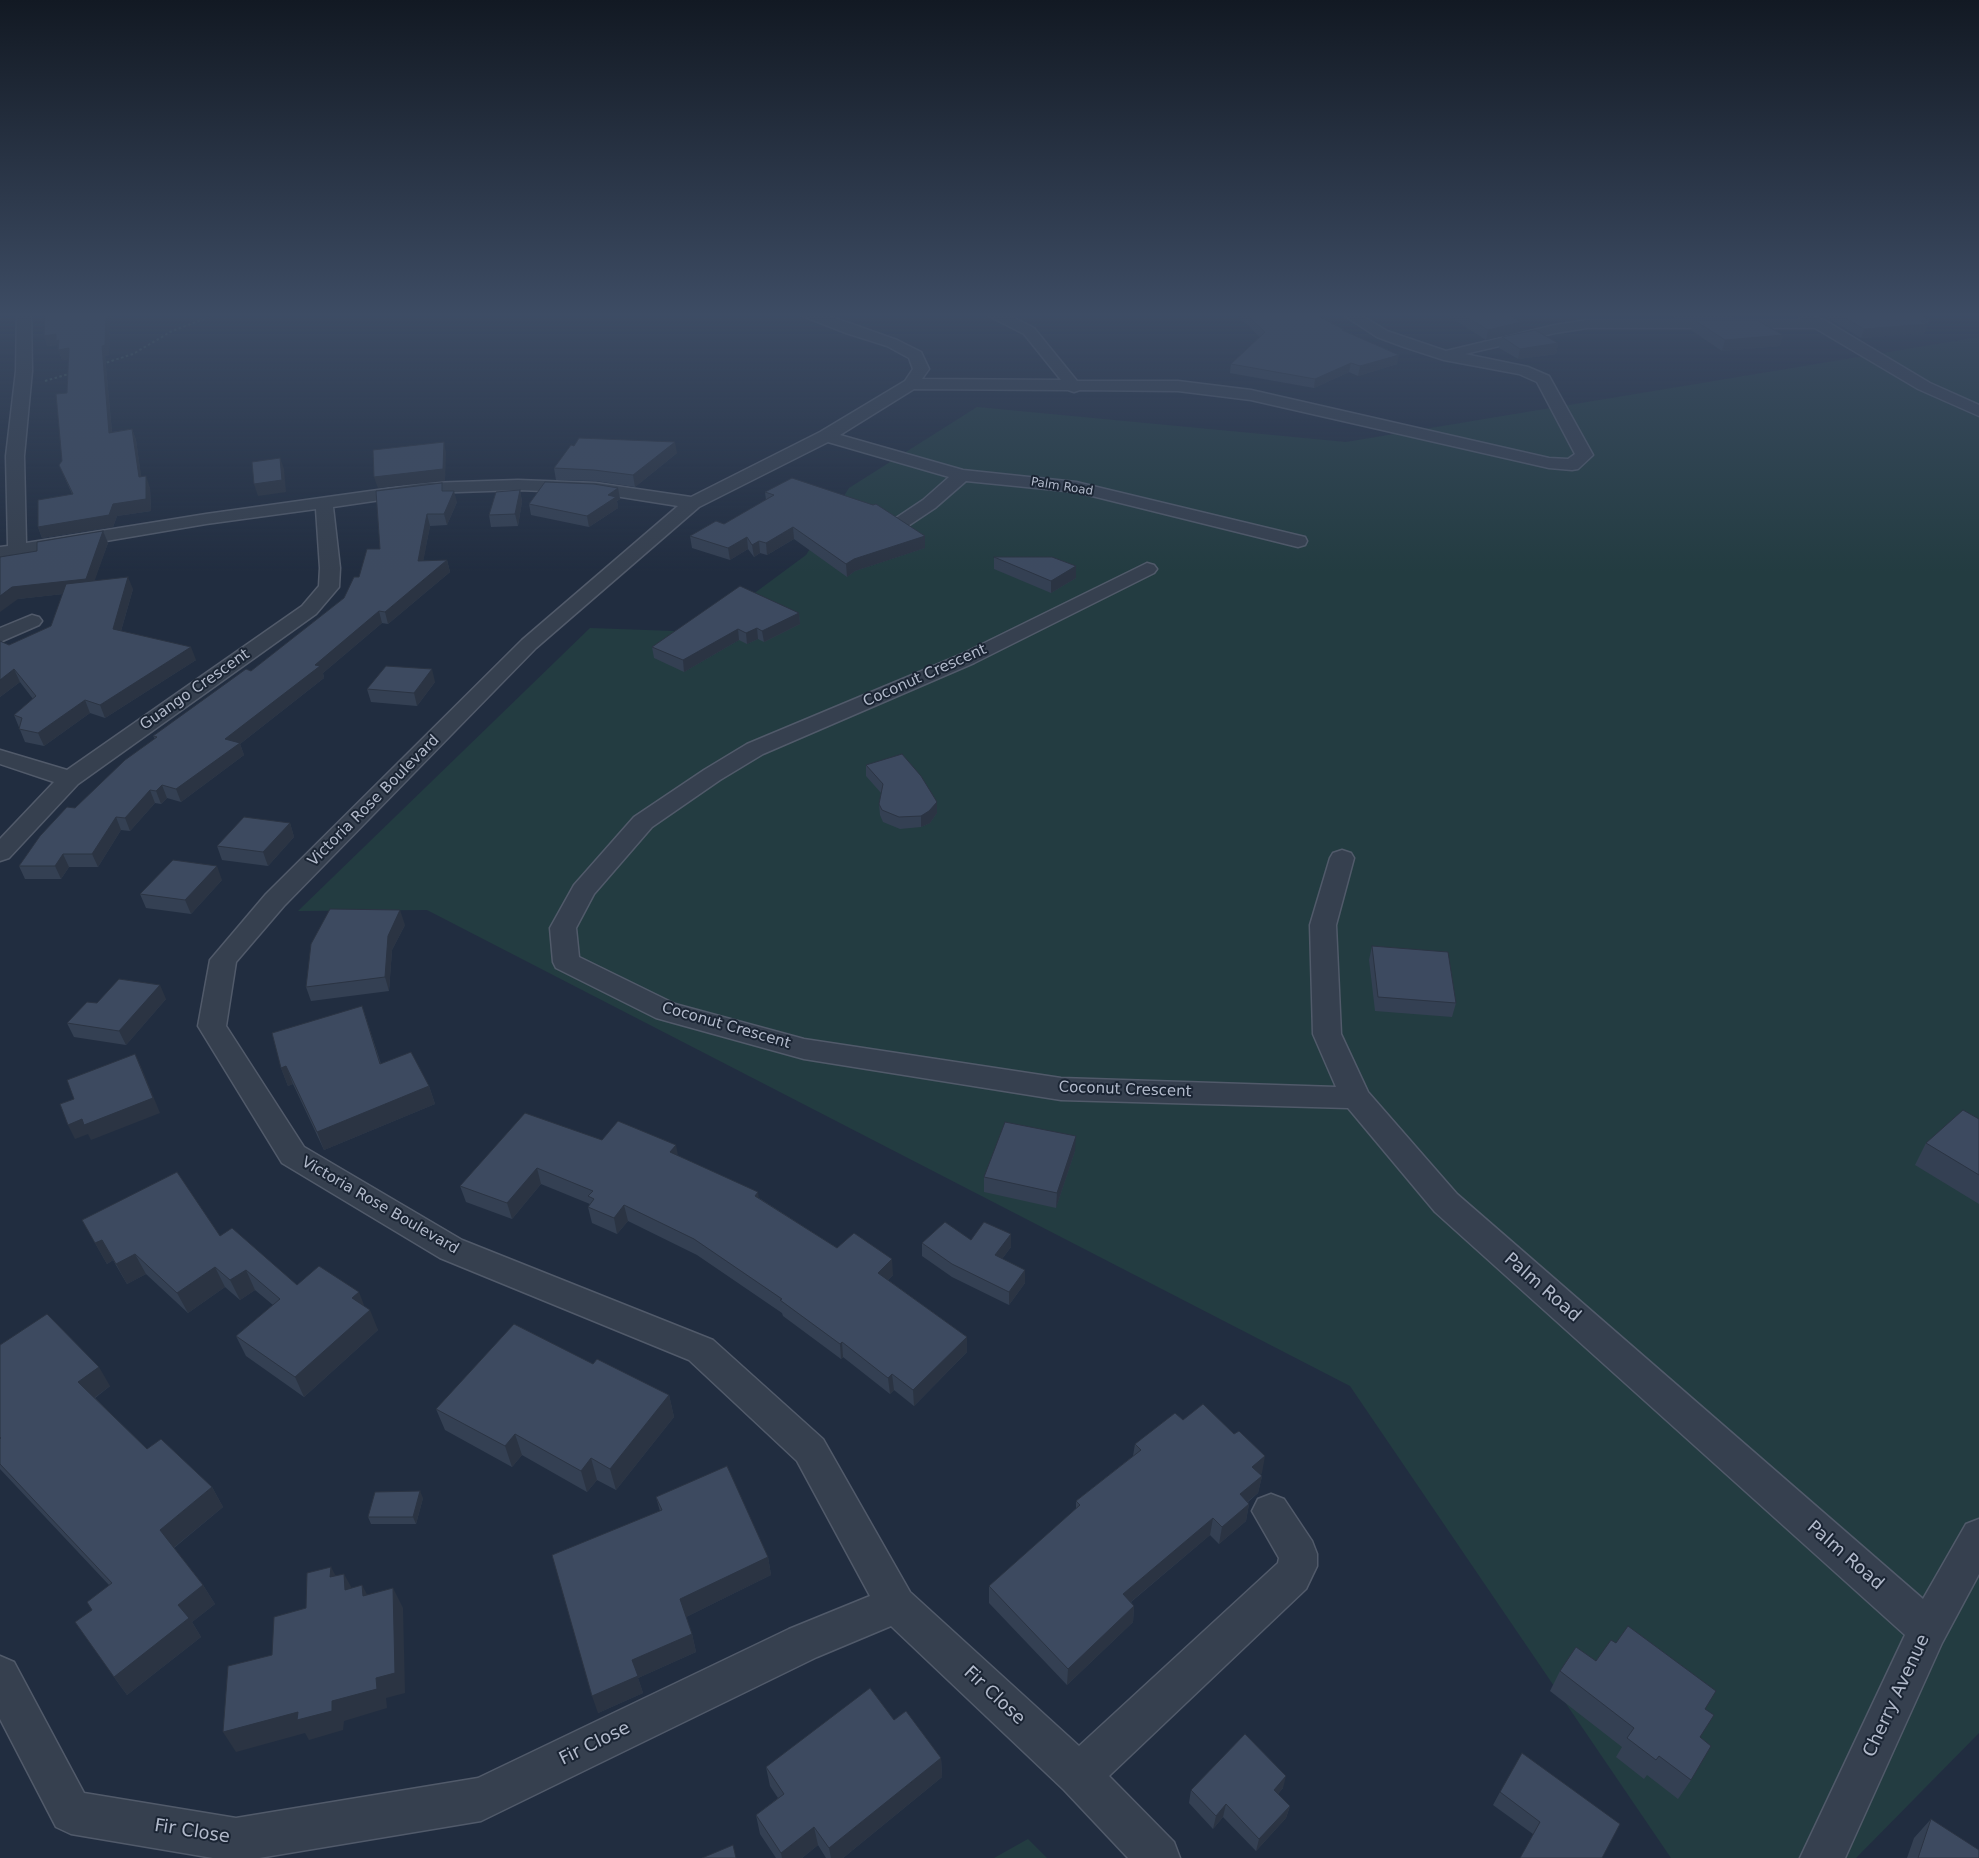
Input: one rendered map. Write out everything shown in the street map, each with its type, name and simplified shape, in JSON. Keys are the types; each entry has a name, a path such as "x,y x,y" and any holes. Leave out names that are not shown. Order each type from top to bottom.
{"street":[{"path":"19,399 8,457 8,552 206,519 428,488 518,485 596,488 693,503"},
{"name":"Victoria Rose Boulevard","path":"888,399 826,436 693,503 529,644 275,900 223,960 212,1026 293,1156 451,1249 701,1350 810,1450 896,1605"},
{"path":"1263,399 1549,464 1572,465 1584,455 1554,399"},
{"path":"1953,399 1979,410"},
{"name":"Palm Road","path":"826,436 962,475 1076,487 1298,541"},
{"path":"902,522 928,504 962,475"},
{"name":"Guango Crescent","path":"0,853 70,779 309,610 329,587 330,568 324,502"},
{"name":"Coconut Crescent","path":"1147,569 967,659 755,749 712,775 643,822 583,891 563,928 566,962 666,1011 804,1048 1061,1089 1356,1098"},
{"path":"0,636 32,621"},
{"path":"0,757 70,779"},
{"name":"Palm Road","path":"1342,858 1323,926 1324,985 1327,1034 1356,1098 1446,1203 1928,1629"},
{"path":"1078,1775 1292,1576 1298,1566 1298,1554 1271,1511"},
{"name":"Cherry Avenue","path":"1822,1858 1928,1629 1979,1537"},
{"name":"Fir Close","path":"0,1676 71,1812 236,1840 481,1800 803,1643 896,1605 1078,1775 1158,1858"}],"green space":[{"path":"1607,399 1979,399 1979,1733 1856,1858 1671,1858 1350,1386 427,910 298,911 590,628 702,632 806,555 849,488 977,407 1346,442"},
{"path":"1028,1839 1047,1858 994,1858"}],"building":[{"path":"56,399 106,399 109,433 132,429 139,477 146,476 146,499 113,504 109,515 38,527 38,500 73,494 59,465 62,461"},
{"path":"579,438 675,442 633,475 594,470 554,468 571,445 574,446"},
{"path":"444,442 443,469 374,477 373,450"},
{"path":"280,458 282,480 254,484 252,462"},
{"path":"792,478 873,505 876,504 925,536 854,559 846,564 793,527 766,543 759,541 752,545 747,537 728,548 690,536 716,521 724,524 774,495 765,492"},
{"path":"545,482 594,484 618,488 608,495 616,497 587,516 529,504"},
{"path":"442,483 442,491 454,491 444,514 427,514 418,561 447,560 385,612 379,611 315,665 320,666 225,739 240,743 176,789 162,785 156,791 150,790 125,818 116,817 92,854 63,854 55,866 19,866 40,836 67,807 75,808 125,760 157,737 153,736 246,669 251,671 344,598 354,577 359,577 367,549 380,549 376,491"},
{"path":"520,490 515,514 489,515 496,492"},
{"path":"103,531 86,579 12,587 0,596 0,557 37,551 37,542"},
{"path":"994,557 1052,557 1076,566 1051,581"},
{"path":"128,577 113,629 191,647 100,705 85,700 38,733 19,729 22,718 14,715 36,696 14,669 0,680 0,641 9,645 51,626 66,584"},
{"path":"740,586 799,613 762,631 757,628 746,633 738,629 683,660 652,647"},
{"path":"386,666 432,669 414,693 367,689"},
{"path":"902,754 921,776 937,802 929,811 921,816 899,817 882,810 879,804 883,784 866,765"},
{"path":"244,817 290,823 263,852 217,846"},
{"path":"173,860 217,866 185,900 140,894"},
{"path":"330,909 400,910 388,936 385,977 306,987 311,944"},
{"path":"1372,946 1448,952 1456,1003 1378,997"},
{"path":"119,979 160,985 119,1031 67,1023 87,1002 97,1003"},
{"path":"362,1006 380,1064 411,1052 429,1086 317,1132 286,1066 281,1068 272,1033"},
{"path":"135,1054 153,1098 84,1125 82,1119 68,1125 60,1104 74,1099 67,1080"},
{"path":"1963,1110 1979,1119 1979,1175 1926,1143"},
{"path":"525,1113 602,1140 618,1121 676,1145 670,1152 758,1192 755,1196 837,1248 854,1233 892,1259 878,1273 967,1337 913,1390 892,1374 888,1378 842,1342 840,1344 780,1300 782,1299 694,1239 624,1205 614,1218 588,1207 594,1199 588,1196 593,1191 537,1168 507,1203 460,1186"},
{"path":"1005,1122 1076,1136 1057,1193 984,1177"},
{"path":"177,1172 220,1236 232,1228 297,1285 319,1266 359,1292 352,1298 370,1310 295,1377 236,1336 280,1299 246,1270 230,1280 215,1267 177,1293 135,1254 116,1264 102,1240 95,1243 82,1220"},
{"path":"945,1222 971,1240 984,1222 1011,1234 995,1255 1025,1270 1009,1292 952,1264 922,1243"},
{"path":"47,1314 99,1367 78,1382 147,1449 161,1439 212,1487 160,1530 203,1585 178,1605 189,1618 114,1677 75,1622 92,1610 87,1602 112,1583 0,1464 0,1345"},
{"path":"514,1324 593,1364 597,1359 669,1395 610,1469 591,1458 581,1471 515,1434 505,1446 436,1409"},
{"path":"1203,1404 1234,1434 1239,1431 1265,1456 1252,1467 1262,1476 1240,1494 1249,1504 1222,1527 1213,1518 1123,1594 1134,1606 1068,1669 989,1586 1080,1505 1076,1501 1141,1450 1135,1444 1175,1413 1183,1420"},
{"path":"727,1466 768,1557 680,1599 692,1634 632,1660 638,1676 592,1696 552,1555 662,1510 656,1497"},
{"path":"420,1491 413,1517 368,1517 375,1492"},
{"path":"331,1567 330,1577 344,1574 345,1590 362,1585 363,1596 393,1588 395,1673 376,1678 377,1689 332,1701 332,1711 297,1720 298,1712 223,1732 228,1666 272,1655 274,1617 306,1608 307,1573"},
{"path":"1628,1626 1716,1691 1705,1709 1714,1715 1700,1737 1711,1746 1691,1780 1659,1756 1656,1760 1627,1738 1634,1728 1560,1671 1576,1647 1596,1661 1611,1640 1616,1643"},
{"path":"870,1688 894,1720 906,1711 941,1758 829,1848 814,1827 781,1853 756,1815 784,1794 766,1767"},
{"path":"1245,1734 1286,1776 1274,1790 1290,1806 1259,1839 1226,1804 1216,1816 1191,1790"},
{"path":"1522,1753 1620,1824 1602,1858 1520,1858 1540,1822 1500,1792"},
{"path":"1931,1819 1979,1850 1979,1858 1918,1858"},
{"path":"733,1845 736,1858 702,1858"}]}
